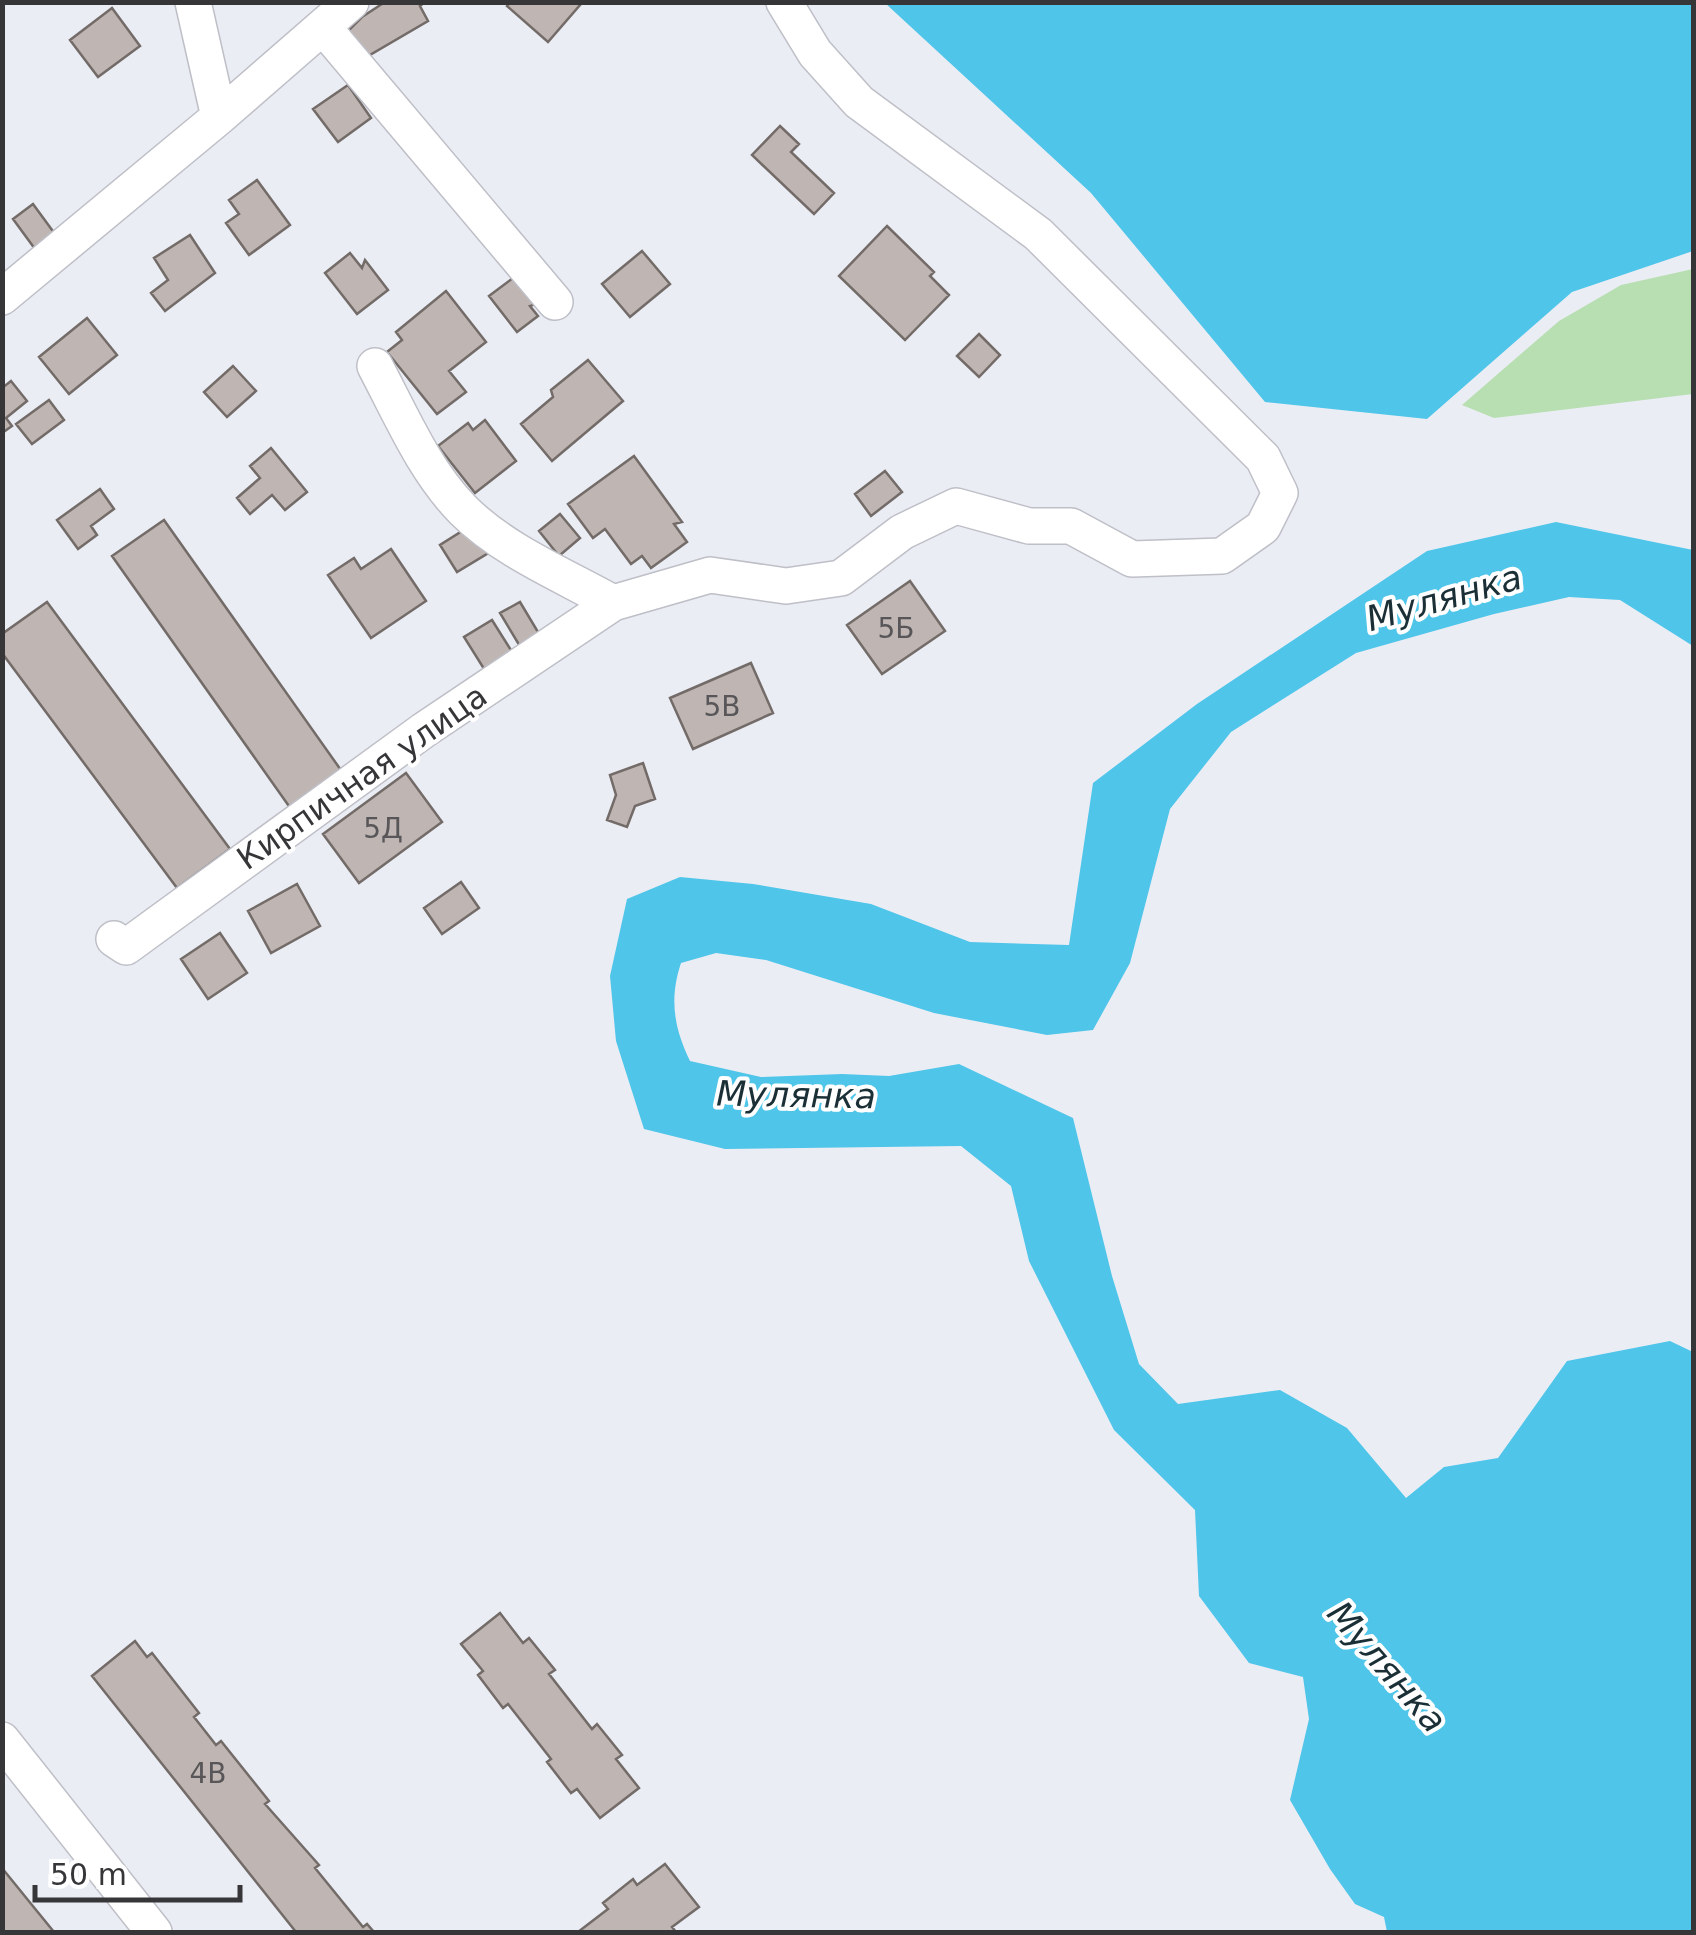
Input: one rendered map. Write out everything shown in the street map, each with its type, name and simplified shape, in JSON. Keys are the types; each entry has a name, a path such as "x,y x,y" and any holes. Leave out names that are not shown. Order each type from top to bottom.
{"street":[{"path":"193,2 219,117"},
{"path":"2,296 351,2"},
{"name":"Кирпичная улица","path":"114,940 126,947 424,730 613,603 710,575 786,586 841,578 902,532 956,506 1029,526 1072,526 1132,559 1222,556 1263,527 1280,493 1263,458 1038,234 859,102 815,54 784,2"},
{"path":"323,27 555,302"},
{"path":"375,366 430,469 464,510 511,547 613,603"},
{"path":"2,1740 154,1932"}],"green space":[{"path":"1693,269 1693,394 1494,418 1462,405 1559,321 1621,285"}],"water":[{"path":"885,3 1693,3 1693,251 1572,292 1427,419 1265,402 1091,193"},
{"name":"Мулянка","path":"1556,522 1693,550 1693,646 1620,600 1569,597 1356,653 1231,732 1170,809 1130,963 1093,1030 1047,1035 934,1013 766,960 716,953 681,963 675,989 677,1025 690,1061 761,1077 889,1076 959,1064 1073,1118 1112,1276 1139,1364 1178,1404 1280,1390 1347,1428 1406,1498 1444,1467 1498,1458 1567,1361 1670,1341 1693,1352 1693,1932 1387,1932 1384,1917 1355,1904 1290,1800 1309,1719 1303,1677 1249,1663 1199,1596 1195,1510 1114,1430 1029,1261 1011,1186 961,1146 725,1149 644,1129 616,1041 610,976 627,899 680,877 753,884 871,904 970,942 1069,945 1093,783 1197,704 1427,551"}],"building":[{"path":"385,2 425,2 420,6 428,21 363,59 347,32"},
{"path":"510,2 580,5 548,42 507,6"},
{"path":"112,8 140,46 98,77 70,40"},
{"path":"348,85 371,118 338,142 313,109"},
{"path":"780,126 799,144 791,152 834,193 814,214 752,155"},
{"path":"257,180 290,225 249,255 226,223 239,214 229,200"},
{"path":"33,204 55,234 35,249 13,219"},
{"path":"887,226 934,272 930,276 949,295 905,340 839,276"},
{"path":"190,235 215,273 165,311 151,293 168,280 154,258"},
{"path":"642,251 670,284 630,317 602,284"},
{"path":"350,253 362,268 365,260 388,290 357,314 325,273"},
{"path":"517,275 539,303 530,306 538,316 517,332 489,296"},
{"path":"446,291 486,342 449,371 466,392 437,414 387,352 402,340 396,332"},
{"path":"87,318 117,355 69,394 39,357"},
{"path":"979,334 1000,355 979,377 957,356"},
{"path":"588,360 623,401 552,461 521,424 553,397 551,390"},
{"path":"233,366 256,391 227,417 204,392"},
{"path":"11,381 27,401 6,418 12,426 2,433 2,388"},
{"path":"49,400 64,420 32,444 16,424"},
{"path":"485,420 516,461 475,493 438,446 468,423 473,430"},
{"path":"271,448 307,492 285,510 272,495 250,514 237,498 260,478 250,466"},
{"path":"634,456 682,522 674,524 687,542 651,568 642,556 631,564 605,529 593,538 568,504"},
{"path":"885,471 902,492 871,516 855,494"},
{"path":"100,489 114,509 91,526 97,535 78,549 57,520"},
{"path":"560,514 580,538 559,556 539,531"},
{"path":"164,520 343,773 291,809 112,556"},
{"path":"478,521 495,549 457,572 440,545"},
{"path":"391,549 426,601 371,638 328,575 354,558 361,569"},
{"path":"910,581 945,631 882,674 847,625"},
{"path":"47,602 230,849 177,888 2,653 2,634"},
{"path":"520,602 541,637 521,648 500,613"},
{"path":"492,620 514,655 486,672 464,637"},
{"path":"751,663 773,713 693,749 670,698"},
{"path":"643,763 655,799 635,806 627,827 607,820 616,795 610,775"},
{"path":"406,773 442,822 359,883 323,834"},
{"path":"461,882 479,908 442,934 424,908"},
{"path":"297,884 320,926 271,953 248,911"},
{"path":"220,933 247,973 208,999 181,959"},
{"path":"500,1613 523,1643 529,1638 555,1670 549,1674 592,1729 597,1724 622,1755 616,1759 639,1788 600,1818 577,1789 571,1793 547,1762 551,1759 508,1704 503,1708 478,1675 483,1671 461,1644"},
{"path":"135,1641 147,1657 152,1653 199,1713 194,1717 216,1745 221,1741 269,1801 265,1804 319,1865 315,1868 363,1927 367,1924 374,1932 296,1932 92,1676"},
{"path":"665,1864 699,1907 672,1927 676,1932 578,1932 608,1909 603,1903 633,1879 637,1885"},
{"path":"2,1868 32,1905 54,1932 2,1932"}]}
